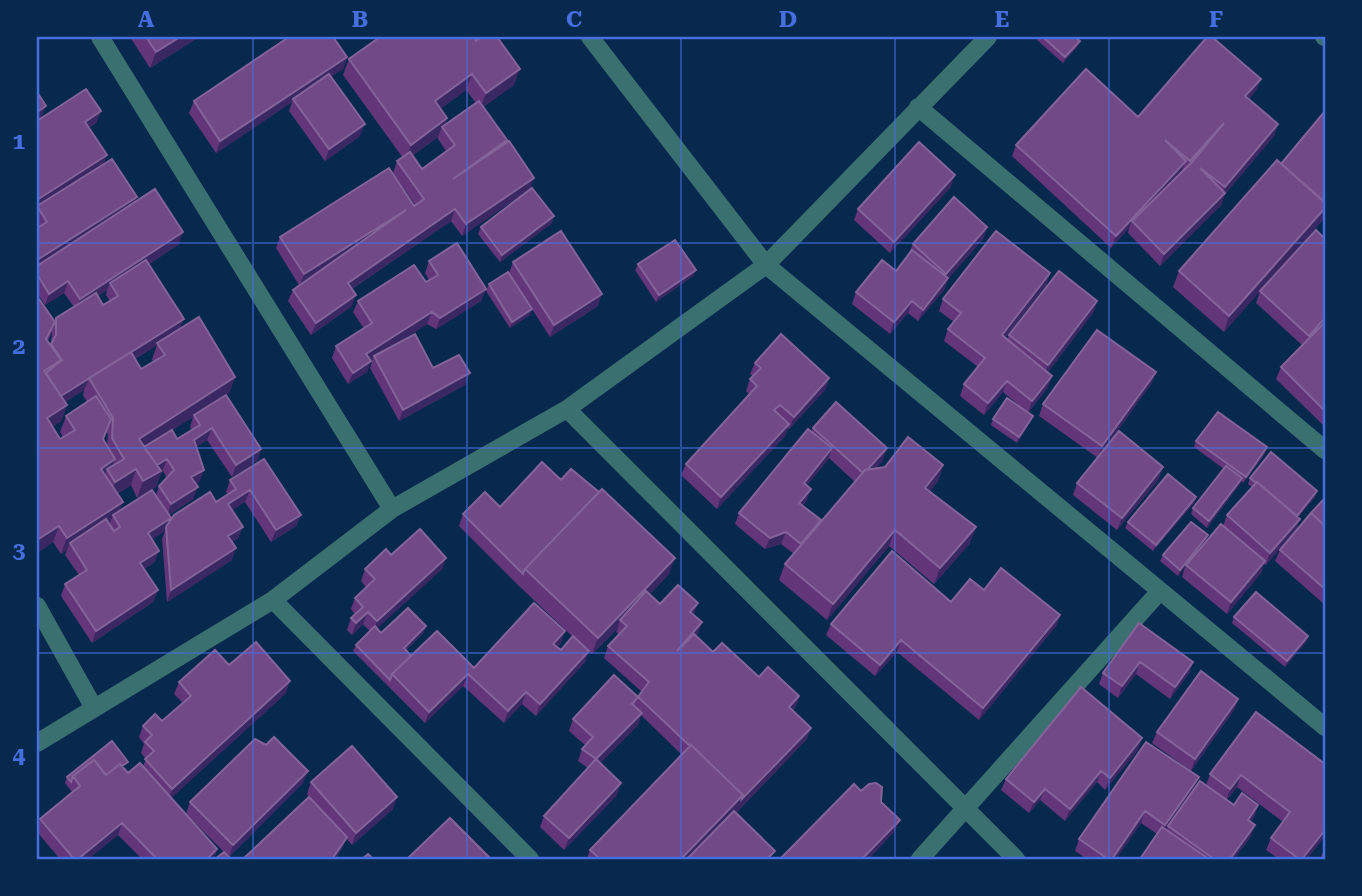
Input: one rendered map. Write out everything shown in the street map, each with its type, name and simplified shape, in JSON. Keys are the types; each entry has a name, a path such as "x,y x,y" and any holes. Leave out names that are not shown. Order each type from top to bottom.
{"street":[{"path":"100,37 392,509"},
{"path":"590,37 766,265 1325,727"},
{"path":"37,743 273,600 392,509 567,409 766,265 988,37"},
{"path":"918,107 1325,450"},
{"path":"567,409 1016,859"},
{"path":"920,859 1160,591"},
{"path":"273,600 530,859"},
{"path":"37,606 94,708"}],"building":[{"path":"146,37 180,37 156,52"},
{"path":"289,37 333,37 347,57 220,141 194,101"},
{"path":"380,37 473,37 476,41 481,37 497,37 520,69 486,93 472,74 435,101 447,118 411,145 349,59"},
{"path":"1043,37 1075,37 1080,41 1065,57"},
{"path":"1207,37 1212,37 1261,79 1245,96 1278,124 1225,187 1200,168 1225,193 1164,254 1132,221 1193,161 1224,123 1190,161 1165,140 1186,161 1116,236 1016,145 1086,69 1138,117"},
{"path":"329,74 365,124 329,149 293,99"},
{"path":"86,89 101,111 85,122 107,155 37,200 37,121"},
{"path":"37,92 46,106 37,112"},
{"path":"479,101 507,140 453,179 509,141 534,178 466,224 455,209 348,283 356,295 316,323 293,290 406,210 304,274 280,237 389,168 414,206 424,199 397,161 410,152 422,169 455,145 442,127"},
{"path":"1325,111 1325,202 1281,164"},
{"path":"919,142 955,175 894,242 858,209"},
{"path":"112,159 137,197 37,260 37,228 47,222 37,206"},
{"path":"1277,160 1325,203 1325,208 1229,316 1179,271"},
{"path":"532,188 554,216 502,255 481,227"},
{"path":"155,189 183,232 80,299 68,281 49,294 37,274 37,266"},
{"path":"954,197 987,227 946,274 913,244"},
{"path":"1316,230 1325,239 1325,318 1309,336 1260,291"},
{"path":"561,231 602,294 554,325 513,262"},
{"path":"996,231 1050,273 1002,335 1052,376 1032,401 1007,381 988,403 964,384 985,358 948,329 961,313 943,299"},
{"path":"675,240 696,270 659,295 638,264"},
{"path":"457,243 486,289 440,318 432,312 366,354 371,361 353,373 336,346 372,323 358,301 414,265 426,282 438,275 429,261"},
{"path":"912,250 948,278 923,310 912,301 894,322 856,292 882,260 896,271"},
{"path":"146,260 184,319 61,396 46,373 62,360 51,344 56,335 56,318 96,293 103,305 118,296 110,283"},
{"path":"1059,271 1097,301 1048,365 1009,335"},
{"path":"508,272 532,309 512,322 489,284"},
{"path":"39,299 55,322 46,339 61,360 44,371 67,405 47,418 60,439 75,430 66,416 96,396 111,419 103,439 115,459 101,469 123,502 67,538 59,526 37,540 37,301"},
{"path":"199,317 235,377 139,439 161,471 143,481 136,469 115,482 107,469 124,459 112,438 113,418 89,378 131,352 141,369 165,355 157,343"},
{"path":"1325,322 1325,411 1281,367"},
{"path":"1097,330 1156,372 1102,446 1043,404"},
{"path":"415,334 433,368 459,355 470,373 403,410 374,356"},
{"path":"781,334 829,378 794,417 780,405 774,410 789,424 721,497 686,464 757,386 750,379 761,368 755,363"},
{"path":"226,395 261,449 236,465 212,428 194,440 204,470 191,477 198,487 171,504 159,486 174,470 167,459 157,465 144,447 172,430 177,439 200,425 194,415"},
{"path":"1007,398 1033,416 1019,437 993,419"},
{"path":"836,402 887,448 863,473 813,428"},
{"path":"1218,412 1267,447 1246,477 1196,441"},
{"path":"808,429 832,448 804,483 811,489 799,503 821,520 801,544 786,532 770,538 739,513"},
{"path":"1119,431 1163,467 1122,518 1077,483"},
{"path":"908,437 943,465 925,488 976,527 940,568 895,530 833,604 785,564 865,470 885,467"},
{"path":"1271,452 1317,491 1297,516 1250,478"},
{"path":"264,459 301,515 276,530 250,490 228,504 243,527 228,536 236,548 171,590 166,527 174,515 210,492 216,502 236,489 230,480"},
{"path":"542,462 561,480 571,469 599,492 523,574 463,514 485,492 500,507"},
{"path":"1226,466 1242,478 1209,521 1193,508"},
{"path":"1168,474 1196,497 1156,545 1128,522"},
{"path":"1257,482 1300,519 1270,553 1227,515"},
{"path":"602,489 675,558 598,638 525,569"},
{"path":"152,490 171,518 148,533 159,551 140,563 158,590 96,631 65,584 87,570 70,543 106,519 114,531 120,527 113,515"},
{"path":"1325,500 1325,526 1310,514"},
{"path":"1311,513 1325,526 1325,589 1280,550"},
{"path":"1191,522 1208,535 1180,570 1163,555"},
{"path":"1221,524 1265,561 1231,602 1186,565"},
{"path":"420,529 446,558 377,621 368,612 356,623 351,618 363,607 355,598 375,579 365,569 386,549 391,555"},
{"path":"892,551 951,602 970,579 984,590 1001,568 1060,615 983,708 901,640 880,665 831,624"},
{"path":"678,585 698,603 690,612 702,622 677,651 694,634 713,652 722,643 759,677 768,667 799,696 789,707 811,728 742,799 743,795 638,697 649,682 608,646 627,626 620,620 646,591 660,604"},
{"path":"1256,592 1308,636 1287,661 1234,617"},
{"path":"534,603 565,631 553,644 561,650 573,636 589,651 540,704 526,692 508,711 468,674 429,712 392,674 437,631 474,668"},
{"path":"408,608 426,626 404,648 411,656 392,674 390,680 356,645 375,626 381,633"},
{"path":"1139,623 1193,662 1175,687 1140,662 1122,686 1103,673"},
{"path":"256,642 290,681 172,789 145,759 154,751 145,742 152,735 143,726 155,714 162,721 191,696 179,682 215,650 229,665"},
{"path":"1201,671 1238,699 1195,759 1157,732"},
{"path":"614,675 638,697 632,704 642,713 596,759 582,749 593,737 573,719"},
{"path":"1081,687 1142,738 1110,778 1101,771 1070,809 1045,789 1034,802 1006,779"},
{"path":"1256,712 1325,764 1325,830 1302,859 1271,838 1290,812 1241,775 1230,789 1210,774"},
{"path":"274,737 308,771 233,845 190,802 255,739 266,745"},
{"path":"112,741 128,762 122,766 120,764 106,775 94,760 73,776 71,782 67,777"},
{"path":"1146,742 1199,777 1165,825 1145,811 1112,859 1108,859 1079,839"},
{"path":"691,745 743,795 681,859 600,859 590,850"},
{"path":"352,746 397,797 356,833 311,782"},
{"path":"596,759 621,783 569,838 544,816"},
{"path":"94,760 106,775 120,764 128,773 140,763 217,849 207,859 157,859 122,823 78,859 74,859 40,819 80,786 73,776"},
{"path":"1200,781 1234,805 1242,793 1258,805 1248,820 1255,825 1230,859 1214,859 1168,826"},
{"path":"876,783 882,787 881,802 900,820 862,859 780,859 854,784 861,791 869,784"},
{"path":"309,797 347,837 332,859 243,859"},
{"path":"734,811 775,851 767,859 687,859"},
{"path":"450,818 491,859 407,859"},
{"path":"1162,827 1209,859 1140,859"},
{"path":"224,852 231,859 215,859"}]}
